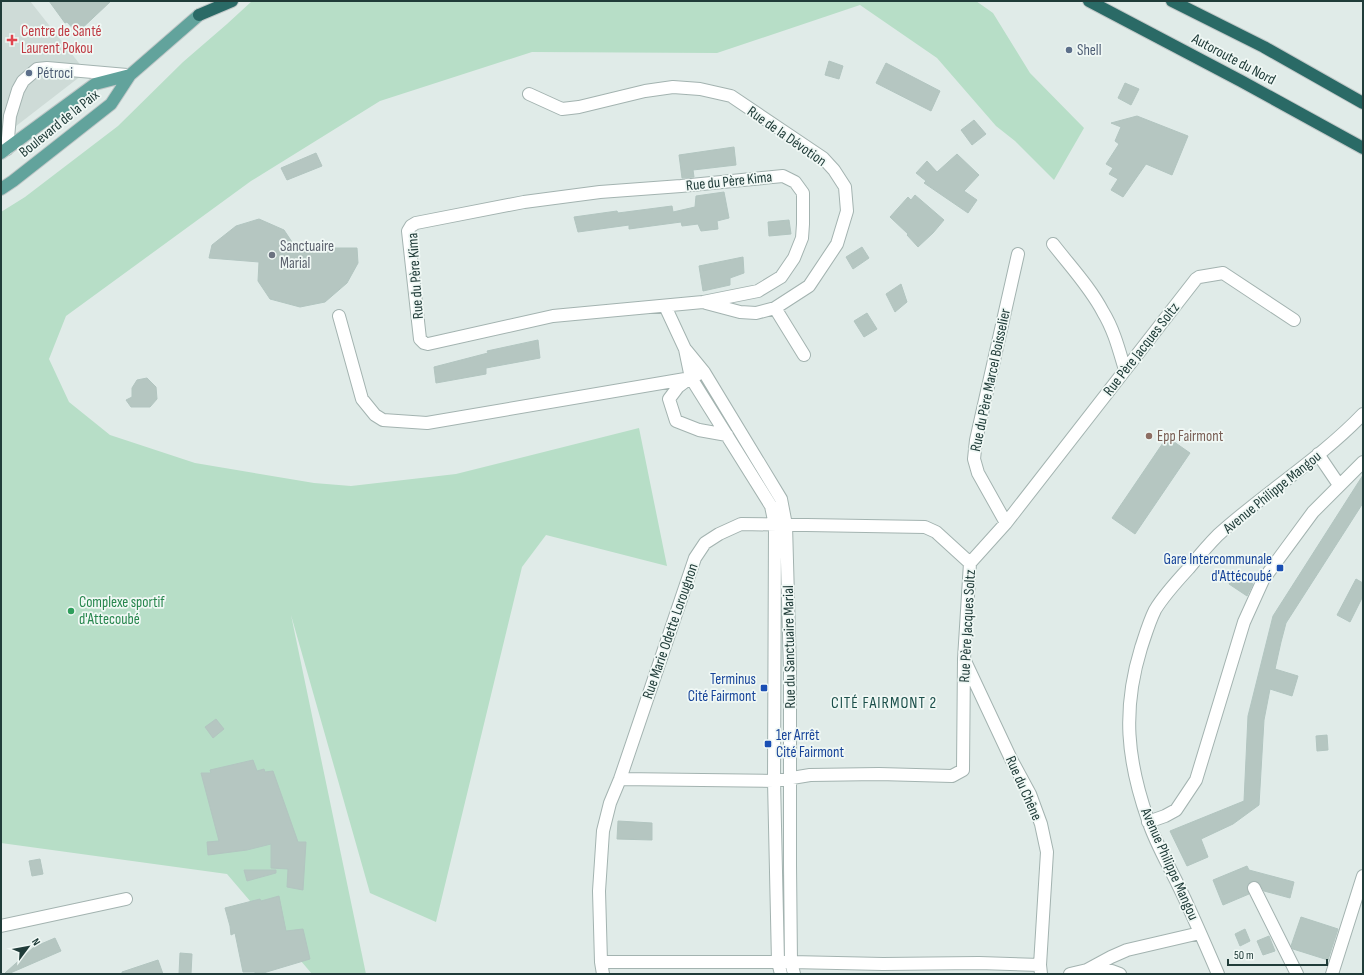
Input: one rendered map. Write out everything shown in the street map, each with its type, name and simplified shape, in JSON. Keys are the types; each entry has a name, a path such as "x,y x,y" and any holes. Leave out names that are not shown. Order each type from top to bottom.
{"highway":[{"path":"199,15 210,1"},
{"path":"199,15 214,1"},
{"path":"199,15 232,1"},
{"name":"Autoroute du Nord","path":"1088,1 1234,77 1363,148"},
{"name":"Autoroute du Nord","path":"1172,1 1264,47 1363,102"}],"main road":[{"name":"Boulevard de la Paix","path":"1,189 110,104 130,75 199,15"},
{"name":"Boulevard de la Paix","path":"4,151 95,84 130,75"}],"street":[{"path":"4,151 10,116 18,90 23,81 37,69 47,68 130,75"},
{"name":"Rue de la Dévotion","path":"529,94 562,109 579,107 645,90 673,87 700,89 731,96 823,158 834,170 845,187 847,211 837,244 809,286 775,308 756,313 740,312 703,302"},
{"name":"Rue du Père Kima","path":"783,176 795,182 803,193 804,224 802,238 794,258 781,277 758,291 703,302 665,306 553,316 428,344 424,343 420,339 408,232 410,226 416,223 524,202 600,192 783,176"},
{"path":"1053,244 1087,287 1103,311 1117,341 1125,370"},
{"name":"Rue du Père Marcel Boisselier","path":"1006,523 978,473 974,458 976,440 1018,254"},
{"name":"Rue Père Jacques Soltz","path":"620,779 774,781 810,775 879,774 952,776 963,770 964,659 970,563 1006,523 1199,277 1223,273 1294,320"},
{"name":"Rue du Sanctuaire Marial","path":"665,306 685,350 691,378 771,506 780,525 790,671 790,865 793,968"},
{"path":"775,308 804,355"},
{"path":"339,316 362,399 375,415 384,420 427,423 691,378"},
{"name":"Rue du Sanctuaire Marial","path":"685,350 704,372 781,498 774,670 774,781 779,968"},
{"path":"704,372 691,378 678,388 669,399 676,421 699,430 727,435"},
{"name":"Avenue Philippe Mangou","path":"1218,974 1148,822 1135,779 1129,743 1129,718 1130,693 1135,667 1145,634 1155,610 1175,583 1217,536 1350,428 1363,414"},
{"path":"1318,454 1339,485"},
{"path":"1148,822 1176,810 1196,780 1244,622 1263,580 1313,512 1363,462"},
{"name":"Rue Marie Odette Lorougnon","path":"603,974 601,962 599,891 603,830 610,803 620,779 695,558 705,543 719,534 742,524 925,527 936,532 970,563"},
{"name":"Rue du Chêne","path":"964,659 1011,759 1030,794 1041,824 1047,852 1041,970"},
{"path":"774,670 790,671"},
{"path":"1332,974 1363,876"},
{"path":"1254,888 1297,974"},
{"path":"1,926 126,899"},
{"path":"1070,974 1087,970 1127,950 1200,933"},
{"path":"601,962 779,968 885,969 979,963 1041,970"},
{"path":"1087,970 1112,971 1120,974"}],"shaded area":[{"path":"1,1 30,1 86,72 7,133 1,126"}],"green space":[{"path":"252,1 976,1 993,13 1030,73 1084,128 1054,180 1015,141 996,126 937,58 860,5 717,53 532,52 380,101 251,181 66,316 49,359 69,402 110,435 195,463 314,483 351,486 456,474 639,428 667,566 546,535 522,567 436,922 370,893 291,615 366,974 312,974 227,874 1,843 1,212 25,197 118,126 183,62"}],"building":[{"path":"49,1 111,1 77,33 67,22 65,23"},
{"path":"829,61 843,66 839,79 825,75"},
{"path":"886,63 940,91 931,111 876,83"},
{"path":"1125,83 1139,89 1131,105 1118,98"},
{"path":"1137,116 1188,136 1172,175 1146,164 1123,197 1111,190 1118,179 1109,174 1113,168 1106,164 1119,144 1115,141 1121,127 1111,123"},
{"path":"974,120 986,134 972,145 961,130"},
{"path":"734,147 736,165 693,170 694,177 682,178 679,155"},
{"path":"316,153 322,166 287,180 281,168"},
{"path":"957,154 979,175 964,191 977,200 968,213 924,183 926,181 916,173 927,161 937,172"},
{"path":"724,192 729,218 717,221 718,229 701,231 698,224 682,226 681,222 629,229 629,225 578,232 574,217 672,206 673,212 695,207 696,196"},
{"path":"915,195 944,220 918,247 907,235 908,234 890,217 908,197 911,200"},
{"path":"259,219 284,230 296,248 357,248 358,263 347,283 325,302 300,307 270,299 258,281 259,262 209,258 212,245 236,226"},
{"path":"789,220 791,234 769,236 768,222"},
{"path":"862,247 869,258 853,269 846,257"},
{"path":"743,257 744,273 730,278 730,285 703,291 699,266"},
{"path":"901,284 907,302 895,312 886,294"},
{"path":"867,313 877,329 864,337 854,321"},
{"path":"538,340 540,358 486,368 486,374 436,383 434,367 488,353 487,351"},
{"path":"147,378 156,387 157,399 150,407 131,407 126,400 132,397 132,388 137,380"},
{"path":"1167,437 1190,453 1135,534 1112,518"},
{"path":"1363,475 1363,503 1286,623 1275,669 1298,676 1292,696 1270,689 1264,720 1259,805 1233,824 1201,839 1208,857 1187,866 1170,831 1244,801 1248,716 1273,616"},
{"path":"1236,573 1253,584 1247,596 1229,584"},
{"path":"1356,579 1363,583 1363,596 1350,622 1337,615"},
{"path":"216,719 224,729 213,738 205,727"},
{"path":"1327,735 1328,750 1317,751 1316,736"},
{"path":"253,760 257,771 264,769 265,772 273,771 298,842 306,842 303,890 287,887 288,869 271,868 271,844 247,850 208,855 207,842 219,841 201,773 211,773 210,770"},
{"path":"618,821 652,823 652,840 617,839"},
{"path":"40,859 43,874 32,876 29,861"},
{"path":"1247,866 1249,870 1294,882 1290,898 1264,891 1258,882 1254,881 1248,884 1247,888 1249,894 1223,905 1213,880"},
{"path":"244,870 276,870 276,873 247,881"},
{"path":"279,896 286,931 303,929 310,959 260,974 255,974 255,972 243,972 235,933 231,935 225,908"},
{"path":"1301,917 1338,929 1328,960 1293,949 1291,946"},
{"path":"1245,929 1250,941 1240,946 1235,934"},
{"path":"1269,936 1275,951 1263,955 1257,941"},
{"path":"55,938 61,951 5,974 34,947"},
{"path":"180,953 192,954 191,974 179,974"},
{"path":"158,960 163,974 122,974 122,972"}],"place":[{"name":"Centre de Santé Laurent Pokou","path":"12,40"},
{"name":"Shell","path":"1069,50"},
{"name":"Pétroci","path":"29,73"},
{"name":"Sanctuaire Marial","path":"272,255"},
{"name":"Epp Fairmont","path":"1149,436"},
{"name":"Gare Intercommunale d'Attécoubé","path":"1280,568"},
{"name":"Complexe sportif d'Attecoubé","path":"71,611"},
{"name":"Terminus Cité Fairmont","path":"764,688"},
{"name":"1er Arrêt Cité Fairmont","path":"768,744"}],"district":[{"name":"CITÉ FAIRMONT 2","path":"884,702"}]}
